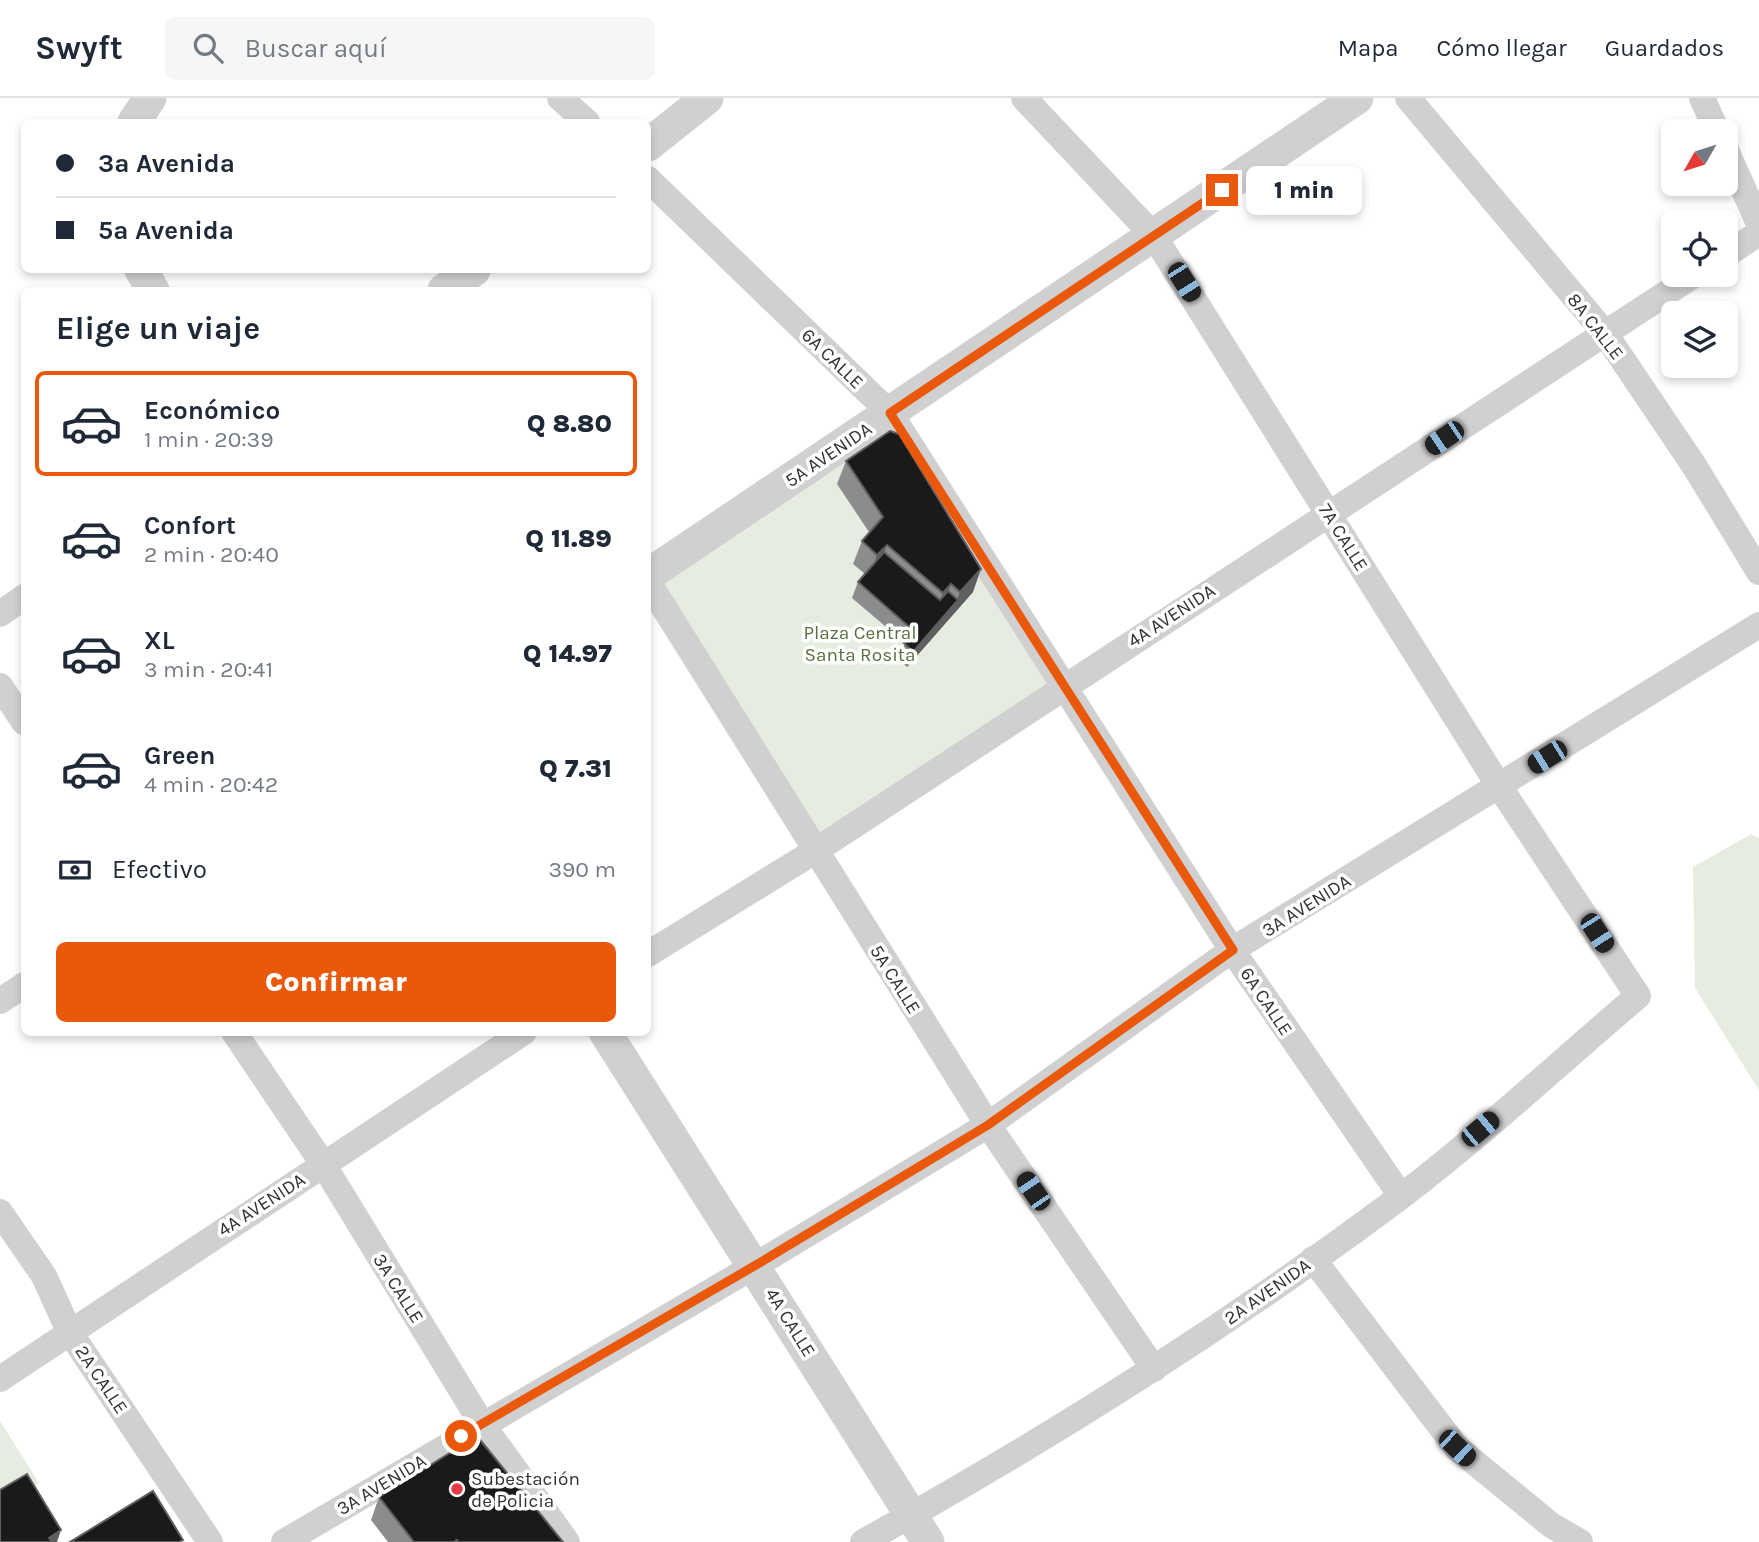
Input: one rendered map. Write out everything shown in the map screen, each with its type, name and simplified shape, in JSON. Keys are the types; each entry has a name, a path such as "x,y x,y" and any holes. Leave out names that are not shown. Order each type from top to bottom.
{"street":[{"path":"136,119 149,98"},
{"path":"560,98 584,119"},
{"path":"651,143 707,98"},
{"name":"7A CALLE","path":"1024,98 1154,236 1499,786 1638,996"},
{"name":"5A AVENIDA","path":"651,573 1357,98"},
{"name":"8A CALLE","path":"1408,98 1604,332 1695,467 1759,572"},
{"path":"1702,98 1712,119"},
{"path":"1738,177 1759,224"},
{"name":"6A CALLE","path":"651,182 890,413 1233,950 1401,1196"},
{"path":"1738,247 1759,233"},
{"path":"449,287 470,273"},
{"name":"4A AVENIDA","path":"651,952 815,851 1064,688 1103,659 1675,287"},
{"name":"5A CALLE","path":"651,587 988,1125 1154,1369"},
{"path":"0,614 21,599"},
{"name":"3A AVENIDA","path":"284,1542 756,1265 988,1125 1233,950 1759,625"},
{"path":"0,686 21,718"},
{"path":"0,1001 21,987"},
{"name":"2A AVENIDA","path":"863,1542 921,1528 1313,1259 1401,1196 1638,996"},
{"name":"3A CALLE","path":"237,1036 323,1164 482,1424 567,1542"},
{"name":"4A AVENIDA","path":"0,1379 518,1036"},
{"name":"4A CALLE","path":"608,1036 756,1265 921,1528"},
{"name":"2A CALLE","path":"0,1212 44,1276 69,1331 210,1542"},
{"path":"1313,1259 1457,1448 1551,1525 1580,1542"}],"green space":[{"name":"Plaza Central Santa Rosita","path":"890,413 1064,688 815,851 651,580 651,573"},
{"path":"1751,834 1759,838 1759,1090 1695,988 1693,867"},
{"path":"0,1421 39,1483 0,1507"}],"building":[{"path":"890,431 899,434 981,569 960,592 951,584 943,593 887,545 877,555 862,541 883,517 846,461"},
{"path":"884,552 940,600 948,591 958,600 913,652 904,643 915,632 858,582"},
{"name":"Subestación de Policia","path":"477,1436 563,1542 414,1542 379,1497"},
{"path":"27,1474 61,1530 49,1538 52,1542 0,1542 0,1490"},
{"path":"153,1491 183,1540 70,1542"}],"place":[{"name":"Subestación de Policia","path":"457,1489"}],"route":[{"path":"461,1436 756,1265 988,1125 1233,950 890,413 1222,190"}]}
